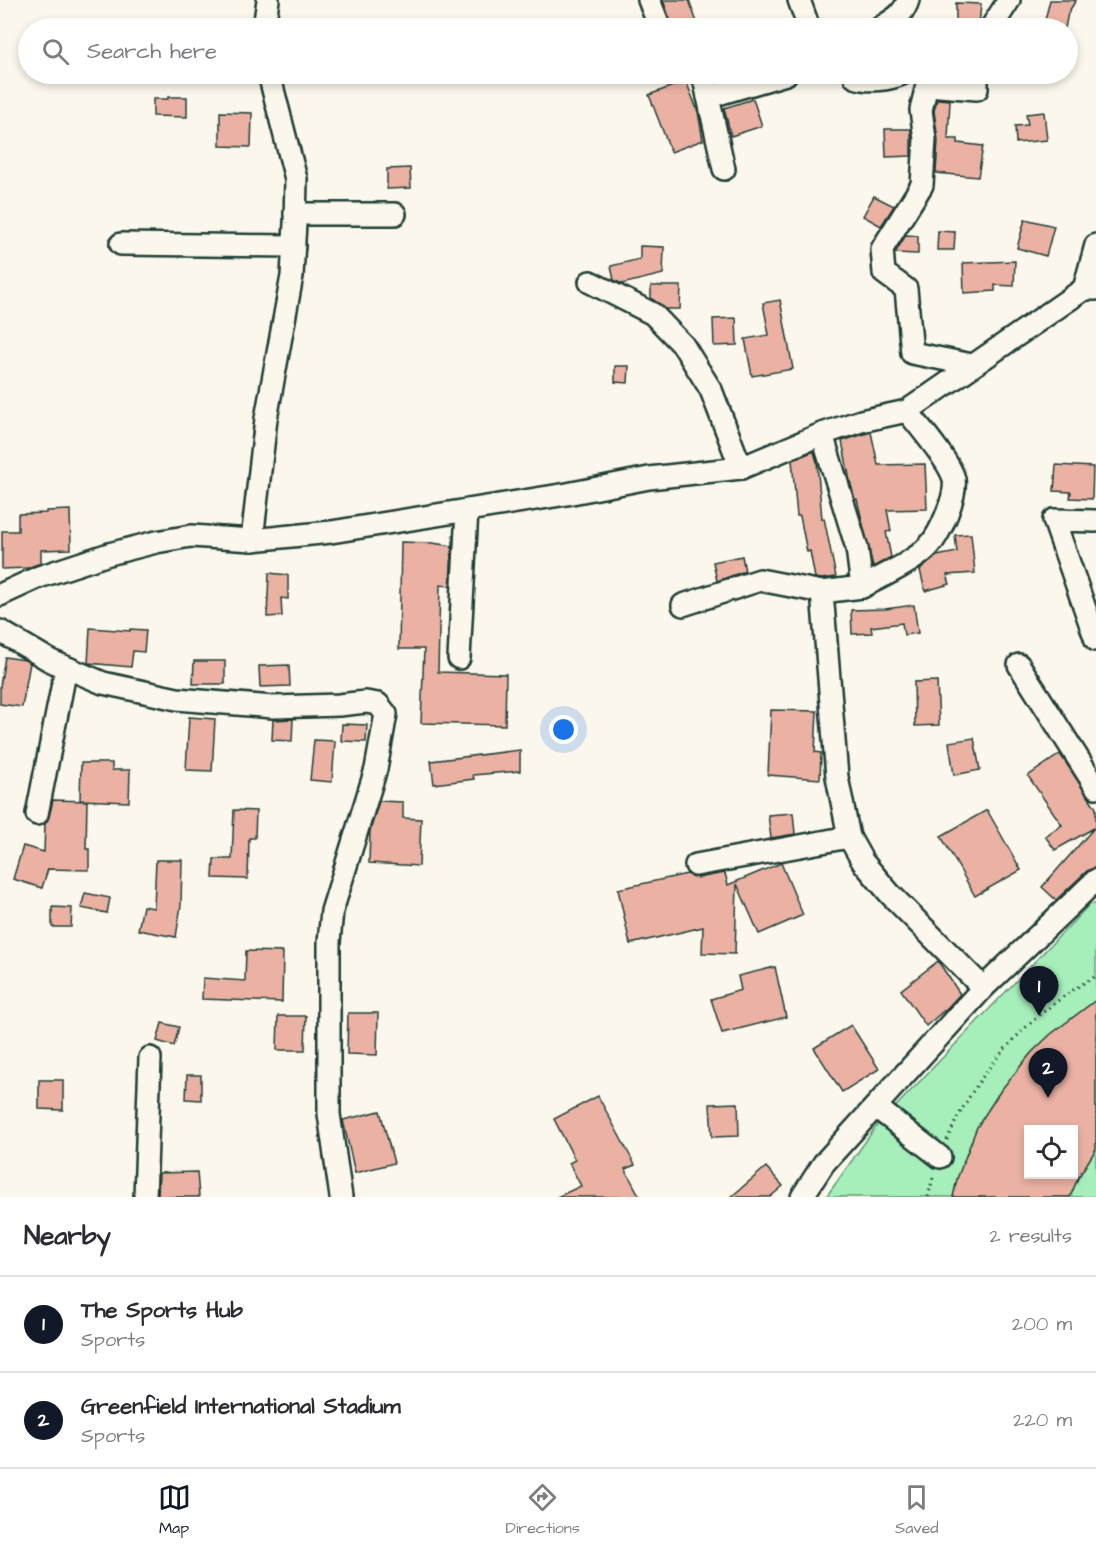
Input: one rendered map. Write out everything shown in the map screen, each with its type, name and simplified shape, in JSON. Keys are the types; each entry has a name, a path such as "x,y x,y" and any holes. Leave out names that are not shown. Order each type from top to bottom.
{"street":[{"path":"265,18 268,0"},
{"path":"650,0 656,18"},
{"path":"798,0 805,18"},
{"path":"897,18 906,7 908,0"},
{"path":"998,18 1009,0"},
{"path":"252,540 266,419 292,276 294,246 296,179 272,84"},
{"path":"705,84 724,169"},
{"path":"708,98 754,84"},
{"path":"972,365 912,353 906,289 884,273 882,249 922,185 926,139 921,110 927,85 977,89 977,84"},
{"path":"295,214 395,214"},
{"path":"122,244 294,246"},
{"path":"0,595 39,577 110,554 191,536 252,540 331,532 649,478 741,468 822,434 861,421 907,411 972,365 1090,289 1096,245"},
{"path":"590,282 653,314 683,345 711,390 741,468"},
{"path":"682,605 760,580 822,592 862,587 902,566 929,546 952,504 954,479 939,452 907,411"},
{"path":"822,434 857,548 862,587"},
{"path":"459,658 467,510"},
{"path":"1096,520 1054,520 1096,640"},
{"path":"822,592 837,777 849,837 863,862 891,894 983,988"},
{"path":"0,631 51,661 103,683 177,699 273,706 339,705 366,702 378,704 386,714 376,769 332,911 329,942 329,1114 341,1197"},
{"path":"1019,665 1096,788"},
{"path":"37,814 66,668"},
{"path":"696,865 849,837"},
{"path":"802,1197 824,1164 983,988 1096,879"},
{"path":"145,1197 150,1058"},
{"path":"876,1107 940,1157"}],"path":[{"path":"928,1197 940,1157 954,1123 972,1091 994,1061 1018,1034 1046,1009 1075,987 1096,976"}],"green space":[{"path":"1090,904 1096,904 1096,1197 826,1197 875,1128"}],"building":[{"path":"663,0 689,0 695,18 669,18"},
{"path":"1050,0 1076,0 1067,18 1046,18"},
{"path":"956,3 981,4 980,18 956,18"},
{"path":"678,84 687,84 698,112 703,140 671,152 649,95"},
{"path":"168,97 187,97 187,117 153,116 153,99 168,99"},
{"path":"753,99 762,126 731,136 724,108"},
{"path":"937,99 950,100 948,139 958,139 958,143 983,146 978,177 936,173 938,140 934,111"},
{"path":"220,112 252,113 251,147 220,146"},
{"path":"1044,112 1047,140 1016,143 1015,126 1028,125 1026,114"},
{"path":"885,129 911,129 911,156 886,157"},
{"path":"410,168 411,188 387,189 387,169"},
{"path":"874,196 894,206 881,226 863,216"},
{"path":"1025,219 1054,226 1046,256 1017,248"},
{"path":"938,231 955,232 954,250 937,250"},
{"path":"906,235 918,236 918,254 895,253"},
{"path":"640,246 664,247 663,274 622,284 614,280 611,266 640,259"},
{"path":"1015,261 1014,286 995,285 995,291 964,293 963,263"},
{"path":"651,286 681,286 680,309 666,309 651,298"},
{"path":"780,300 793,369 752,376 745,339 769,335 763,303"},
{"path":"736,318 737,345 714,346 713,319"},
{"path":"615,366 629,366 628,383 615,382"},
{"path":"871,432 878,465 925,464 927,509 887,510 891,531 886,532 891,557 873,567 842,441"},
{"path":"812,452 817,462 822,519 824,518 836,577 822,579 815,578 800,516 797,516 792,460"},
{"path":"1056,465 1093,467 1092,499 1070,498 1071,492 1054,491"},
{"path":"70,510 71,549 41,550 41,563 27,568 2,569 2,531 18,531 18,514"},
{"path":"971,534 975,573 947,575 950,584 925,591 920,570 937,556 957,552 955,535"},
{"path":"401,542 452,546 450,586 440,585 438,672 506,674 505,725 421,723 424,649 399,649"},
{"path":"742,556 745,571 717,581 713,562"},
{"path":"269,573 288,575 288,599 281,598 282,616 267,617"},
{"path":"914,605 918,633 904,635 902,623 871,627 872,633 852,634 851,610"},
{"path":"90,628 146,630 144,652 133,651 131,667 88,663"},
{"path":"5,657 30,663 22,707 0,704 0,686"},
{"path":"194,661 225,661 225,684 193,684"},
{"path":"289,665 290,686 260,687 259,666"},
{"path":"937,681 939,725 915,726 914,682"},
{"path":"771,710 817,711 815,752 821,753 820,779 768,775"},
{"path":"189,717 215,719 212,771 186,770"},
{"path":"293,719 292,741 272,740 273,720"},
{"path":"342,724 367,725 366,742 341,741"},
{"path":"974,738 980,770 954,775 949,742"},
{"path":"314,740 335,741 332,782 310,780"},
{"path":"520,750 520,771 473,775 474,779 434,784 431,761"},
{"path":"1060,754 1096,808 1096,868 1087,871 1056,900 1042,887 1094,828 1055,850 1045,836 1062,825 1028,776"},
{"path":"81,763 112,763 112,770 130,770 129,802 80,800"},
{"path":"53,800 87,801 86,849 89,849 89,870 48,869 42,888 13,879 23,846 44,852 45,824"},
{"path":"379,801 403,802 403,818 421,819 419,866 369,863 370,831"},
{"path":"234,810 256,811 255,838 249,838 248,879 213,878 214,859 232,859"},
{"path":"987,810 1021,870 975,896 941,836"},
{"path":"793,813 795,834 771,838 768,815"},
{"path":"156,860 182,860 181,905 176,937 138,930 143,906 154,908"},
{"path":"781,863 803,915 759,934 737,884 735,954 702,953 703,927 630,944 618,889 687,874 698,878 725,873 728,885"},
{"path":"85,893 110,898 107,913 81,908"},
{"path":"52,907 72,908 71,927 52,927"},
{"path":"246,951 283,952 282,1002 202,999 203,978 245,981"},
{"path":"938,961 960,994 926,1026 901,990"},
{"path":"775,967 786,1017 722,1033 711,999 741,990 738,976"},
{"path":"1096,1000 1096,1149 1078,1178 1078,1125 1024,1125 1024,1179 1078,1179 1070,1197 953,1197 957,1179 977,1127 1001,1090 1032,1052 1051,1034"},
{"path":"348,1013 378,1013 377,1055 347,1054"},
{"path":"278,1016 306,1016 305,1050 277,1050"},
{"path":"162,1023 179,1027 174,1046 157,1041"},
{"path":"851,1025 879,1069 842,1092 814,1048"},
{"path":"187,1075 201,1075 201,1100 186,1099"},
{"path":"39,1080 63,1080 63,1110 39,1109"},
{"path":"598,1096 635,1165 625,1169 640,1197 557,1197 581,1186 569,1163 575,1160 554,1119"},
{"path":"738,1103 739,1136 712,1137 710,1104"},
{"path":"380,1111 394,1163 355,1173 343,1120"},
{"path":"766,1167 783,1186 770,1197 731,1197"},
{"path":"197,1172 199,1197 158,1197 159,1173"}],"place":[{"name":"The Sports Hub","path":"1039,1016"},
{"name":"Greenfield International Stadium","path":"1048,1098"}]}
